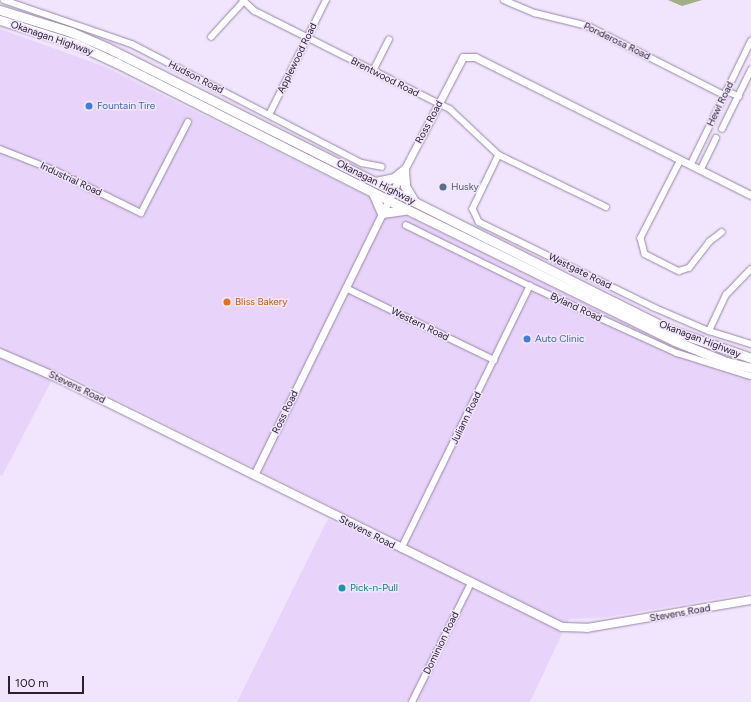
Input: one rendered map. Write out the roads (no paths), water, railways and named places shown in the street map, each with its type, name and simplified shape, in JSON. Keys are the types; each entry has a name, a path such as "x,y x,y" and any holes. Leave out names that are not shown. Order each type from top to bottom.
{"highway":[{"name":"Okanagan Highway","path":"0,10 71,32 108,48 670,330 751,358"},
{"name":"Okanagan Highway","path":"0,20 76,44 117,63 408,210 675,341 726,362 751,368"},
{"path":"375,182 394,178 404,170"},
{"path":"404,170 405,186 414,201"},
{"path":"372,192 378,199 382,213 393,210 408,210"}],"main road":[{"name":"Stevens Road","path":"0,352 58,378 551,622 572,628 587,628 751,600"}],"street":[{"name":"Hudson Road","path":"4,0 132,44 362,163 382,167"},
{"name":"Applewood Road","path":"269,115 326,0"},
{"name":"Ponderosa Road","path":"504,0 535,13 588,26 725,93 738,96"},
{"name":"Brentwood Road","path":"244,1 255,11 438,105 450,109 499,155 606,207"},
{"path":"211,37 244,1"},
{"path":"373,71 389,40"},
{"name":"Hewl Road","path":"691,164 750,43"},
{"name":"Ross Road","path":"254,475 388,200 464,57 475,57 751,195"},
{"name":"Hewl Road","path":"722,129 751,70"},
{"name":"Industrial Road","path":"0,149 56,171 141,213 188,122"},
{"name":"Hewl Road","path":"701,169 716,138"},
{"name":"Westgate Road","path":"499,155 473,209 479,222 653,307 709,330 751,344"},
{"path":"681,160 641,238 645,254 679,271 689,268 708,242 722,232"},
{"name":"Byland Road","path":"406,225 530,286 677,353 751,376"},
{"path":"709,330 726,294 751,269"},
{"name":"Juliann Road","path":"402,549 530,286"},
{"name":"Western Road","path":"346,288 494,360"},
{"name":"Dominion Road","path":"412,702 471,583"}],"place":[{"name":"Fountain Tire","path":"89,106"},
{"name":"Husky","path":"443,187"},
{"name":"Bliss Bakery","path":"227,302"},
{"name":"Auto Clinic","path":"527,339"},
{"name":"Pick-n-Pull","path":"342,588"}]}
